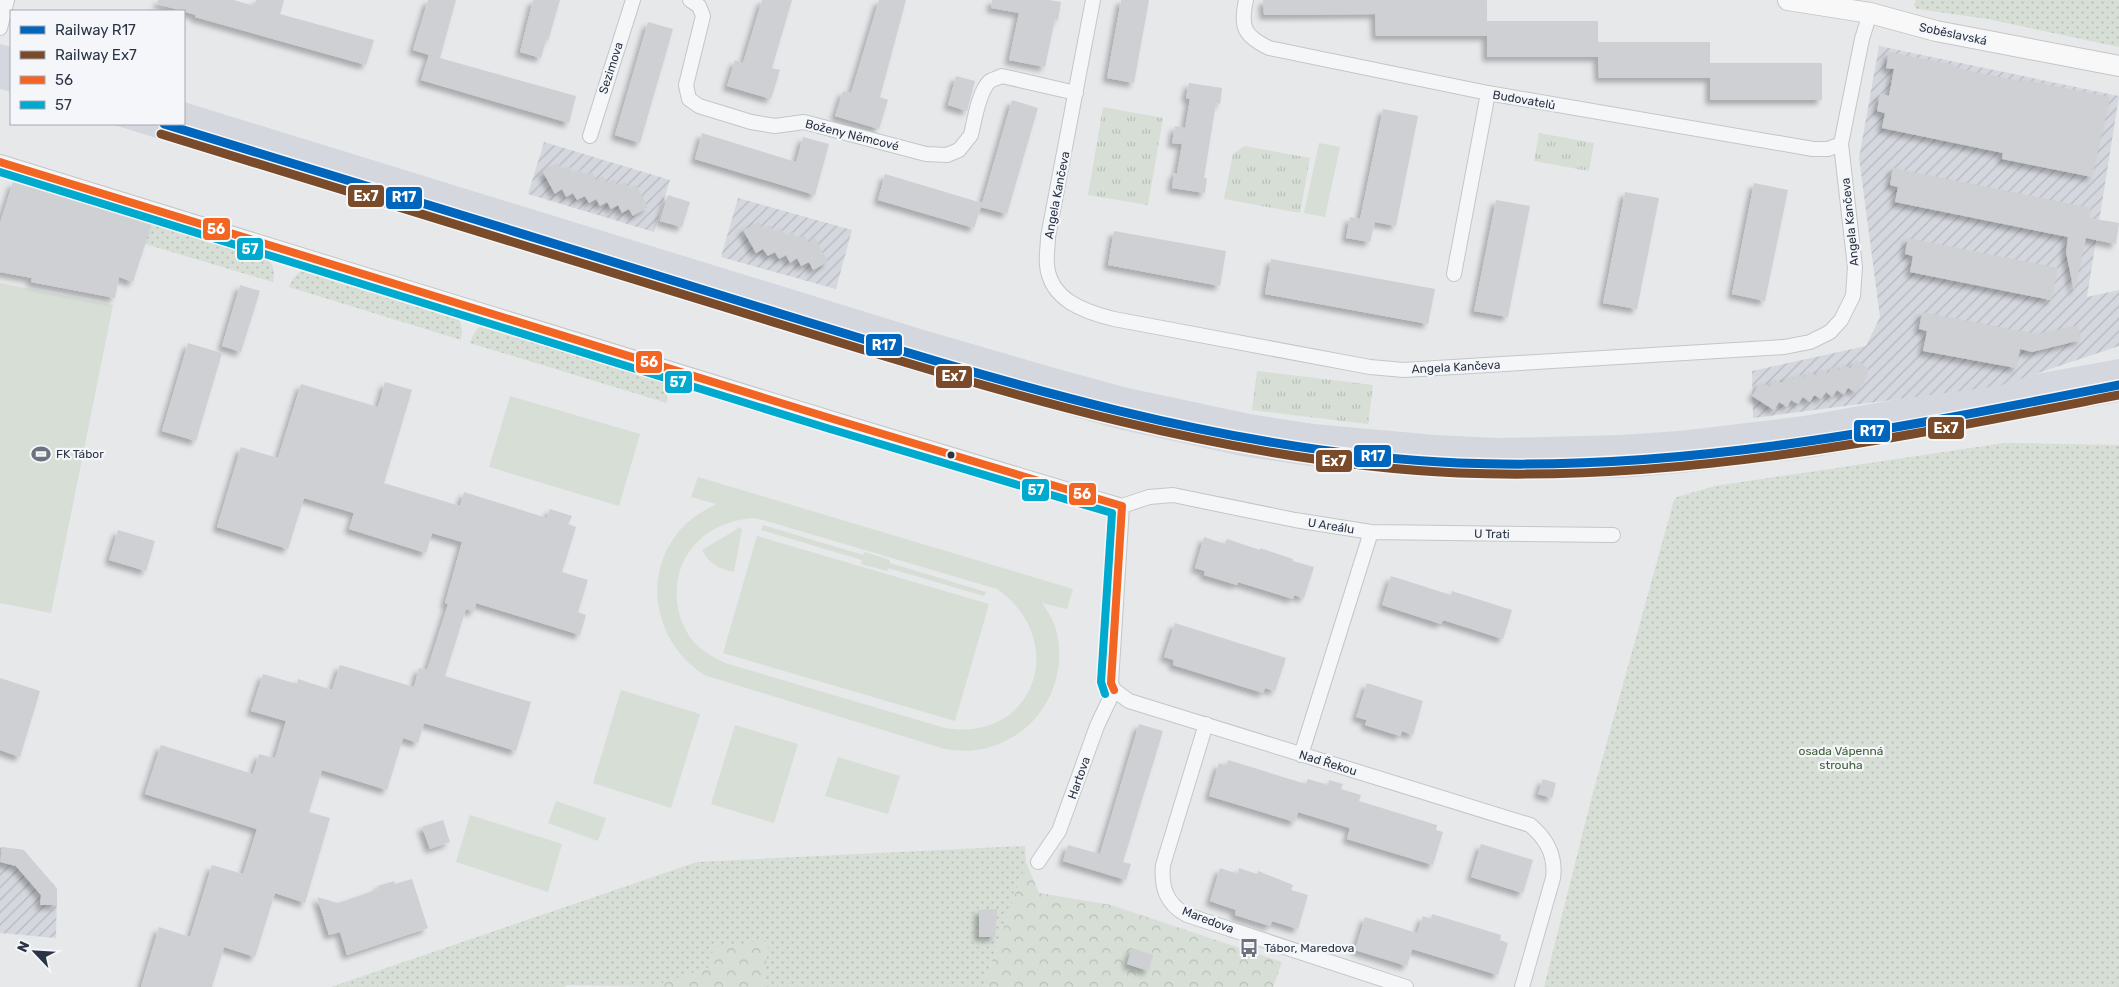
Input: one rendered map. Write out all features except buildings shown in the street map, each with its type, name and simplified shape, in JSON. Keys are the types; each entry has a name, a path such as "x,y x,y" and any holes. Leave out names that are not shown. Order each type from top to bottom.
{"main road":[{"name":"Soběslavská","path":"1788,0 1870,14 1936,31 2119,66"},
{"path":"1870,14 1886,0"}],"street":[{"path":"0,28 7,0"},
{"name":"Sezimova","path":"590,136 633,0"},
{"name":"Boženy Němcové","path":"691,0 699,6 703,16 686,85 689,99 699,106 751,122 775,126 804,122 926,154 947,155 959,150 968,141 982,94 989,82 994,79 1002,76 1076,93"},
{"name":"Angela Kančeva","path":"1093,0 1048,237 1047,265 1056,290 1083,309 1114,319 1370,367 1404,370 1784,347 1817,339 1835,328 1846,313 1853,296 1855,266 1841,144 1862,39 1870,14"},
{"name":"Budovatelů","path":"1246,0 1243,15 1244,27 1250,37 1269,48 1488,93 1813,149 1828,149 1841,144"},
{"path":"1454,274 1488,93"},
{"path":"0,162 758,396 1122,506 1111,682 1114,690"},
{"name":"U Areálu","path":"1122,506 1155,496 1173,495 1295,520 1371,532 1301,755"},
{"name":"U Trati","path":"1371,532 1613,535"},
{"name":"Nad Řekou","path":"1114,690 1129,701 1530,825 1549,846 1555,866 1554,878 1522,987"},
{"name":"Hartova","path":"1038,862 1060,831 1097,726 1114,690"},
{"name":"Maredova","path":"1206,724 1163,865 1163,888 1170,901 1187,915 1406,987"}],"shaded area":[{"path":"0,44 10,47 10,92 0,89"},
{"path":"1879,46 2119,96 2087,297 2119,290 2119,346 1999,386 1753,418 1752,371 1866,346 1880,317 1859,158"},
{"path":"185,102 924,330 1062,370 1128,388 1250,414 1314,424 1436,435 1499,438 1620,435 1679,431 1804,416 2119,359 2119,402 1810,458 1622,478 1498,480 1434,477 1309,466 1242,456 1118,429 912,371 114,125 185,125"},
{"path":"544,142 670,180 654,232 528,194"},
{"path":"738,198 852,230 836,289 721,257"},
{"path":"0,847 23,850 57,888 56,938 0,933"}],"green space":[{"path":"1916,0 2119,0 2119,47 1988,19 1917,9 1914,5"},
{"path":"1103,107 1163,118 1148,205 1088,195"},
{"path":"1539,133 1594,143 1589,171 1534,161"},
{"path":"1319,143 1340,147 1325,217 1304,213"},
{"path":"1244,146 1310,158 1300,213 1224,199 1233,154"},
{"path":"137,213 261,253 272,266 274,273 273,282 145,244 151,223 135,218"},
{"path":"314,268 449,309 459,318 462,331 461,340 289,287 298,273"},
{"name":"FK Tábor","path":"0,283 113,305 51,613 0,603"},
{"path":"487,323 652,372 663,382 667,392 667,403 470,343 480,326"},
{"path":"1257,371 1373,385 1368,424 1252,410"},
{"path":"510,396 640,434 619,506 489,467"},
{"name":"osada Vápenná strouha","path":"2004,443 2119,445 2119,987 1544,987 1591,800 1674,500 1677,497 1715,486"},
{"path":"698,477 1073,589 1067,609 1042,603 1055,626 1059,645 1059,664 1055,683 1048,700 1037,716 1024,729 1008,740 984,749 956,750 945,749 704,675 687,661 674,645 664,627 657,587 660,567 668,547 685,525 697,515 716,504 691,497","holes":["743,519 763,520 997,589 1019,610 1032,634 1036,659 1032,683 1020,704 1001,720 976,728 945,728 725,663 705,652 690,637 679,613 677,585 685,559 692,548 711,531"]},
{"path":"763,525 863,555 865,552 890,560 890,563 986,592 984,596 888,568 887,571 861,564 862,560 761,530"},
{"path":"738,527 742,529 734,572 715,565 702,550"},
{"path":"757,536 989,604 955,721 723,653"},
{"path":"621,690 700,714 671,808 593,783"},
{"path":"735,725 798,744 774,823 711,804"},
{"path":"838,757 900,776 888,814 825,796"},
{"path":"556,801 606,818 598,841 548,823"},
{"path":"470,815 562,844 548,892 456,862"},
{"path":"1025,846 1026,862 983,987 763,987 768,940 708,968 651,987 568,985 564,987 331,987 697,862"},
{"path":"1026,862 1039,893 1111,905 1282,962 1273,987 983,987"},
{"path":"769,940 763,987 651,987 708,968 714,947"}],"rail line":[{"name":"R17","path":"167,125 1019,385 1193,428 1281,444 1370,456 1459,463 1544,464 1627,461 1710,454 1792,444 1873,431 2119,385"},
{"name":"Ex7","path":"161,134 1018,395 1192,438 1280,454 1369,466 1458,473 1543,474 1626,471 1709,464 1791,454 1872,441 2119,395"}],"transit line":[{"name":"56","path":"0,162 833,419 1122,506 1111,683 1114,690"},
{"name":"57","path":"0,172 830,429 1112,513 1101,682 1105,694"}],"place":[{"name":"FK Tábor","path":"41,454"},
{"name":"Tábor, Maredova","path":"1249,948"}]}
